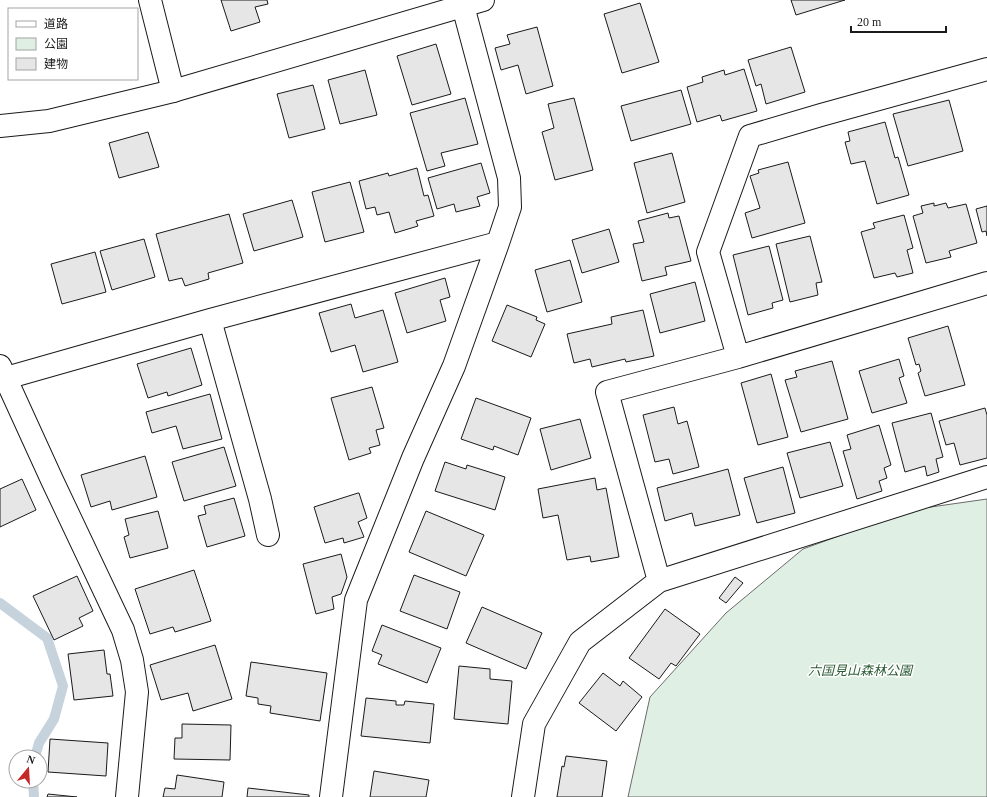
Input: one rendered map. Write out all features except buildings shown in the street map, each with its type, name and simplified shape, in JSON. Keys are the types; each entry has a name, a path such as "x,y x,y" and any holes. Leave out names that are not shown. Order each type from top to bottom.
{"street":[{"path":"150,0 173,91"},
{"path":"0,126 49,122 173,91 473,3 508,178 510,207 454,366 414,458 356,600 331,797"},
{"path":"738,357 708,252 750,136 987,69"},
{"path":"127,797 137,692 132,660 123,630 3,372 210,320 498,243"},
{"path":"660,581 607,392 738,357 987,283"},
{"path":"210,320 260,498 268,535"},
{"path":"523,797 534,724 580,642 660,581 987,478"}],"green space":[{"name":"六国見山森林公園","path":"987,499 987,797 628,797 650,697 726,613 803,549 910,510"}],"waterway":[{"path":"0,603 47,638 63,686 54,719 39,743 37,749"},
{"path":"34,789 34,797"}]}
